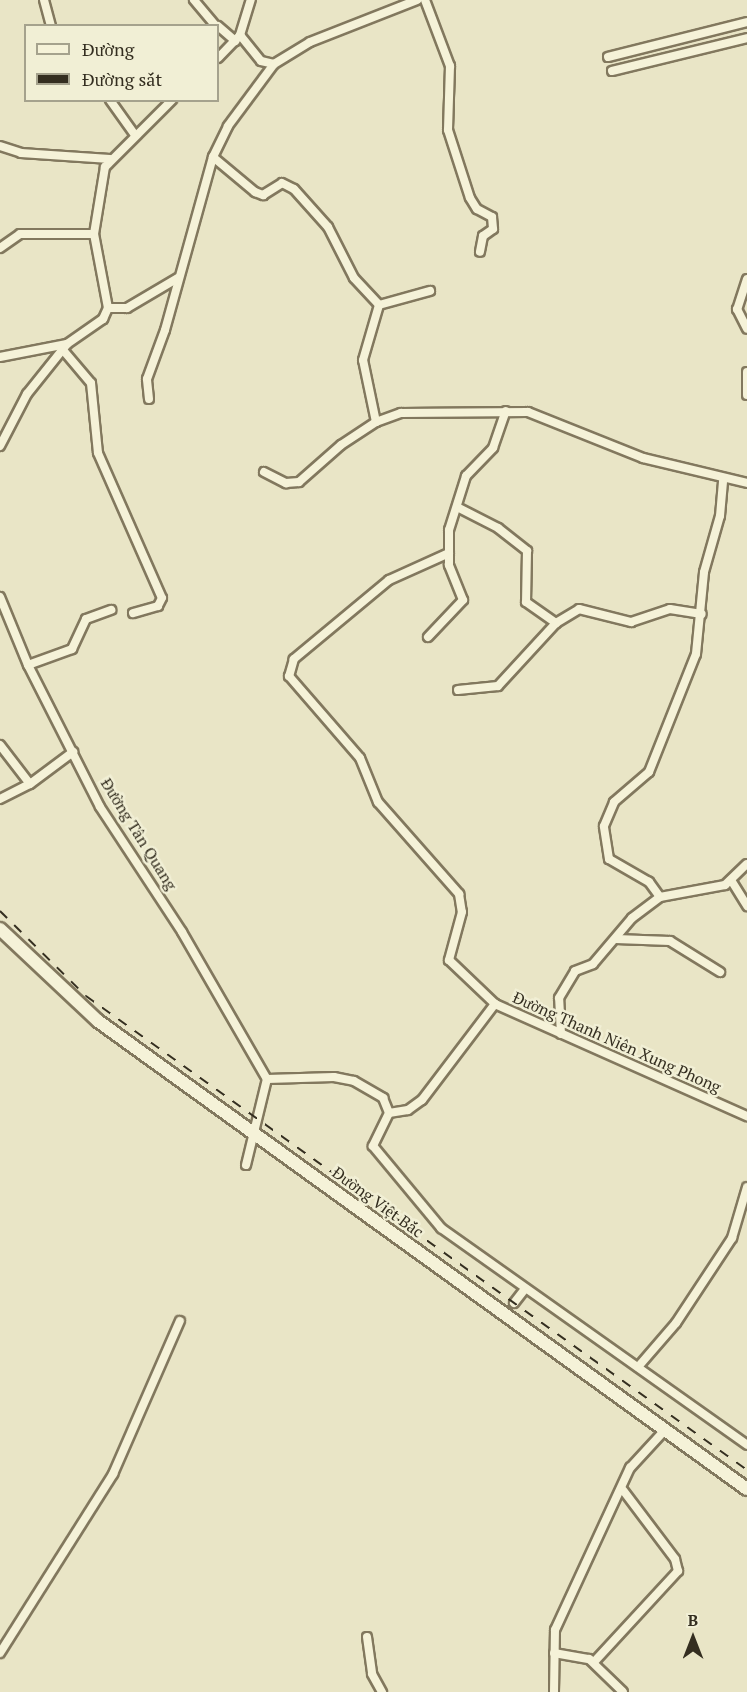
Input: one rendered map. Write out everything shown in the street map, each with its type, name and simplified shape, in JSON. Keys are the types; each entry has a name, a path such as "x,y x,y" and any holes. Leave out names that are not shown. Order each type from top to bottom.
{"main road":[{"name":"Đường Việt Bắc","path":"0,929 98,1021 747,1489"}],"street":[{"path":"44,0 50,24"},
{"path":"194,0 215,24"},
{"path":"219,57 237,38 251,0"},
{"path":"149,399 147,379 165,330 213,157 228,126 274,64 310,42 415,0"},
{"path":"425,0 450,66 448,130 470,198 477,209 492,217 493,229 483,236 480,252"},
{"path":"608,57 747,22"},
{"path":"219,27 237,38 261,61 274,64"},
{"path":"612,71 747,38"},
{"path":"674,42 677,56"},
{"path":"111,102 135,135"},
{"path":"0,446 27,394 65,347 103,319 108,308 94,234 99,186 110,159 170,102"},
{"path":"0,146 21,153 110,159"},
{"path":"213,157 255,192 263,195 282,183 294,189 328,227 354,278 379,305"},
{"path":"0,248 20,234 94,234"},
{"path":"108,308 127,308 178,278"},
{"path":"747,279 737,309 747,329"},
{"path":"379,305 430,291"},
{"path":"376,422 363,360 379,305"},
{"path":"0,357 65,347"},
{"path":"65,347 91,382 98,453 162,598 158,606 133,613"},
{"path":"747,372 747,395"},
{"path":"428,637 463,600 450,569 449,530 459,508 466,476 492,448 506,411"},
{"path":"264,472 286,483 298,482 376,422 402,413 451,416 506,411 534,413 643,458 747,483"},
{"path":"660,897 649,882 609,859 604,826 614,802 649,772 696,654 702,614 704,572 720,516 723,479"},
{"path":"459,508 498,528 527,551 526,602 556,623"},
{"path":"449,553 389,580 294,659 289,676 360,758 378,802 459,894 462,912 448,960 495,1004"},
{"name":"Đường Tân Quang","path":"0,597 28,665 100,807 148,876 267,1079"},
{"path":"458,690 498,686 507,680 556,623 579,609 631,622 670,609 702,614"},
{"path":"28,665 72,649 86,619 111,610"},
{"path":"0,745 30,784"},
{"path":"0,799 30,784 73,752"},
{"path":"561,1034 559,998 575,971 593,964 632,918 660,897 731,880 747,864"},
{"path":"731,880 747,906"},
{"path":"616,939 670,941 720,972"},
{"name":"Đường Thanh Niên Xung Phong","path":"389,1113 408,1110 422,1100 495,1004 747,1116"},
{"path":"246,1165 267,1079 334,1077 354,1081 383,1098 389,1113 373,1146 441,1228 747,1445"},
{"path":"638,1367 676,1323 732,1238 747,1187"},
{"path":"514,1303 525,1289"},
{"path":"0,1653 113,1474 180,1321"},
{"path":"554,1692 555,1630 623,1490 632,1465 665,1430"},
{"path":"594,1662 678,1571 675,1559 623,1490"},
{"path":"367,1638 372,1674 382,1692"},
{"path":"554,1653 594,1662 623,1692"}],"railway":[{"path":"0,911 86,996 747,1470"}]}
